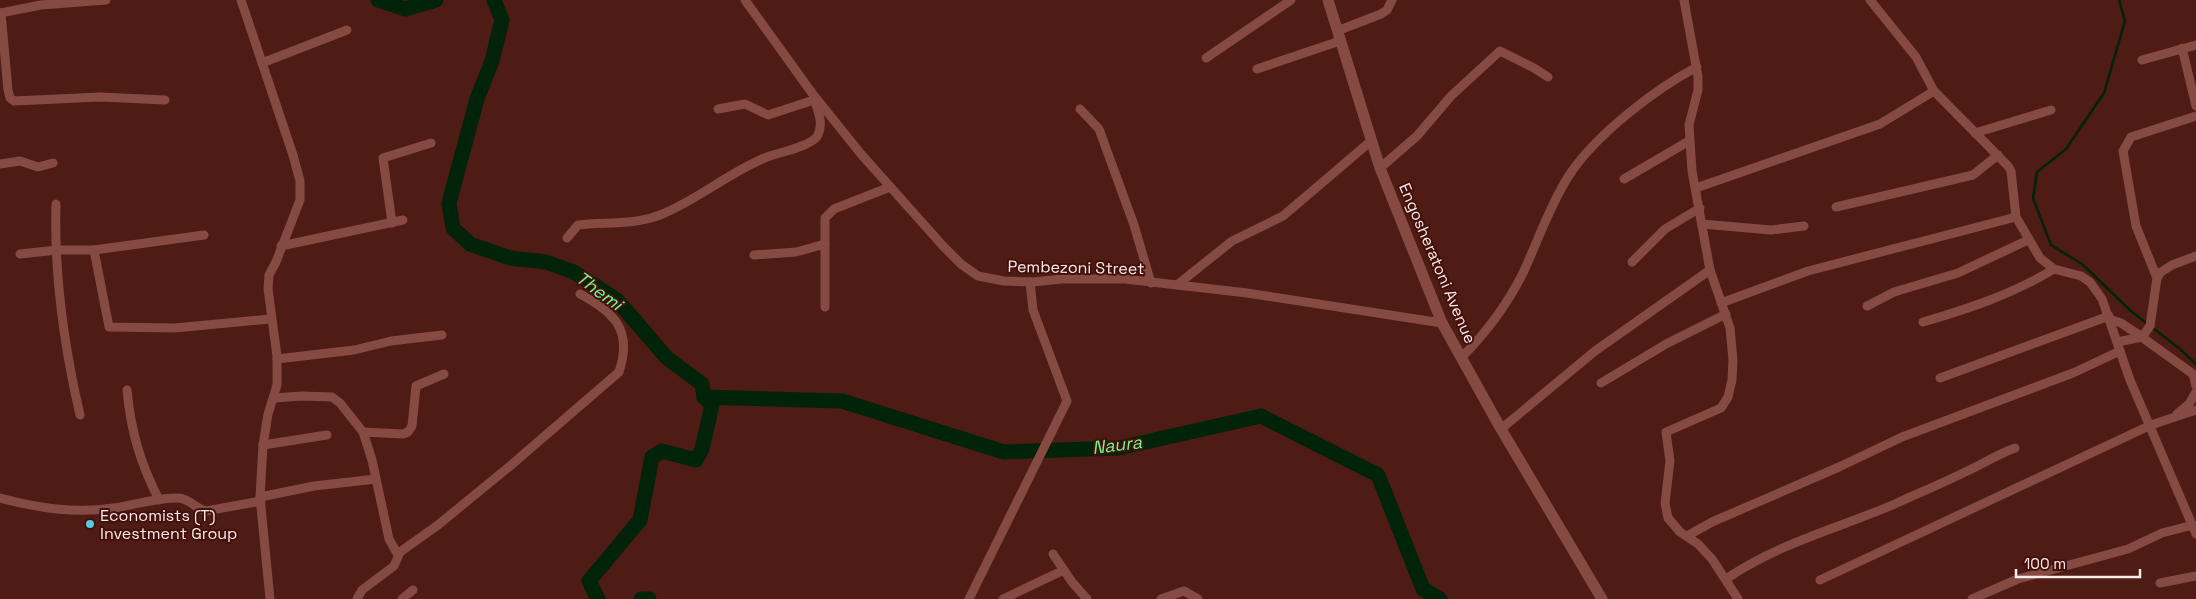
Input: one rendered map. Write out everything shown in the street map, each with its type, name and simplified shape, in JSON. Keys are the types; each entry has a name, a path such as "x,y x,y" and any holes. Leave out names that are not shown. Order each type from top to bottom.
{"street":[{"path":"106,0 41,5 0,13 2,65 10,98 14,101 100,96 165,100"},
{"path":"241,0 294,155 301,190 300,200 269,275 270,319 277,359 277,385 268,414 263,445 260,499 270,599"},
{"name":"Pembezoni Street","path":"746,0 813,96 890,187 961,264 978,276 1004,281 1030,282 1118,279 1247,293 1442,323"},
{"path":"1206,58 1291,0"},
{"name":"Engosheratoni Avenue","path":"1328,0 1380,168 1442,323 1501,429 1602,599"},
{"path":"1256,68 1339,36 1387,10 1392,0"},
{"path":"1684,0 1697,67 1698,90 1690,125 1689,141 1710,270 1730,328 1733,360 1732,380 1728,397 1721,408 1712,414 1672,428 1666,432 1665,436 1670,461 1665,492 1666,512 1673,524 1712,559 1726,579 1734,598"},
{"path":"1870,0 1916,57 1934,91 1998,155 2011,172 2016,216 2040,258 2054,269 2080,276 2090,282 2102,299 2130,380 2151,425 2196,534"},
{"path":"262,63 347,30"},
{"path":"2142,60 2196,45"},
{"path":"2182,48 2196,106"},
{"path":"1380,168 1417,136 1451,96 1500,51 1534,68 1548,78"},
{"path":"1461,358 1481,336 1511,294 1552,207 1568,177 1580,162 1629,113 1680,76 1697,67"},
{"path":"1696,188 1880,124 1934,91"},
{"path":"567,238 578,225 626,223 661,214 746,166 791,148 806,145 814,140 820,128 820,116 813,96 768,114 745,104 718,109"},
{"path":"1080,109 1099,129 1106,146 1134,225 1151,283"},
{"path":"1975,133 2051,110"},
{"path":"2157,278 2136,226 2123,151 2131,137 2196,116"},
{"path":"1177,285 1232,241 1283,216 1371,141"},
{"path":"1624,179 1689,141"},
{"path":"392,223 383,158 431,143"},
{"path":"1836,207 1972,175 1998,155"},
{"path":"0,164 20,161 38,167 53,164"},
{"path":"825,307 825,244 823,225 828,213 845,204 890,187"},
{"path":"56,204 60,308 72,383 80,414"},
{"path":"1632,262 1665,229 1700,208"},
{"path":"1721,303 1808,271 2016,216"},
{"path":"281,246 403,220"},
{"path":"1702,224 1771,230 1804,226"},
{"path":"20,254 57,250 94,250 204,235"},
{"path":"1867,306 1894,292 1958,272 2028,240"},
{"path":"754,255 796,252 825,244"},
{"path":"94,250 110,327 175,328 270,319"},
{"path":"1687,536 1712,522 1839,468 1902,437 2073,373 2119,347 2142,337 2151,323 2157,278 2161,272 2196,256"},
{"path":"1923,322 1954,313 2022,287 2054,269"},
{"path":"1501,429 1601,347 1710,270"},
{"path":"969,599 1067,401 1033,310 1030,282"},
{"path":"357,599 362,590 394,566 398,555 517,461 619,372 622,351 621,327 603,306 580,294"},
{"path":"1601,383 1666,344 1726,314"},
{"path":"1940,378 2109,318 2121,323 2142,337 2192,374 2196,386"},
{"path":"277,359 354,350 391,341 442,335"},
{"path":"362,432 403,434 408,432 412,426 416,386 444,374"},
{"path":"127,390 131,424 140,460 159,500"},
{"path":"2169,420 2189,404 2196,392"},
{"path":"274,398 332,396 340,403 362,432 376,478 389,539 398,555"},
{"path":"1820,580 2151,425 2196,410"},
{"path":"263,445 327,435"},
{"path":"1726,579 1756,560 1819,532 1895,504 2014,448"},
{"path":"0,498 31,506 68,512 114,508 181,498 188,500 199,510 206,511 314,486 376,478"},
{"path":"1972,599 2018,579 2128,549 2162,533 2193,525"},
{"path":"1053,554 1087,599"},
{"path":"1003,599 1064,570"},
{"path":"2160,584 2196,576"},
{"path":"402,599 413,590"},
{"path":"1161,599 1184,591 1198,599"}],"waterway":[{"name":"Themi","path":"378,0 405,9 436,0"},
{"name":"Themi","path":"494,0 502,20 492,61 477,99 449,203 453,228 470,244 510,258 546,262 574,272 617,300 667,358 702,384 704,397 712,405 702,449 696,460 662,451 652,457 640,520 589,581 598,599"},
{"path":"2119,0 2125,21 2104,93 2066,149 2037,172 2033,198 2051,245 2082,264 2131,311 2180,349 2196,364"},
{"name":"Naura","path":"704,397 842,401 1004,452 1119,448 1261,416 1378,475 1423,589 1440,599"},
{"name":"Themi","path":"641,599 649,599"}],"place":[{"name":"Economists (T) Investment Group","path":"90,524"}]}
